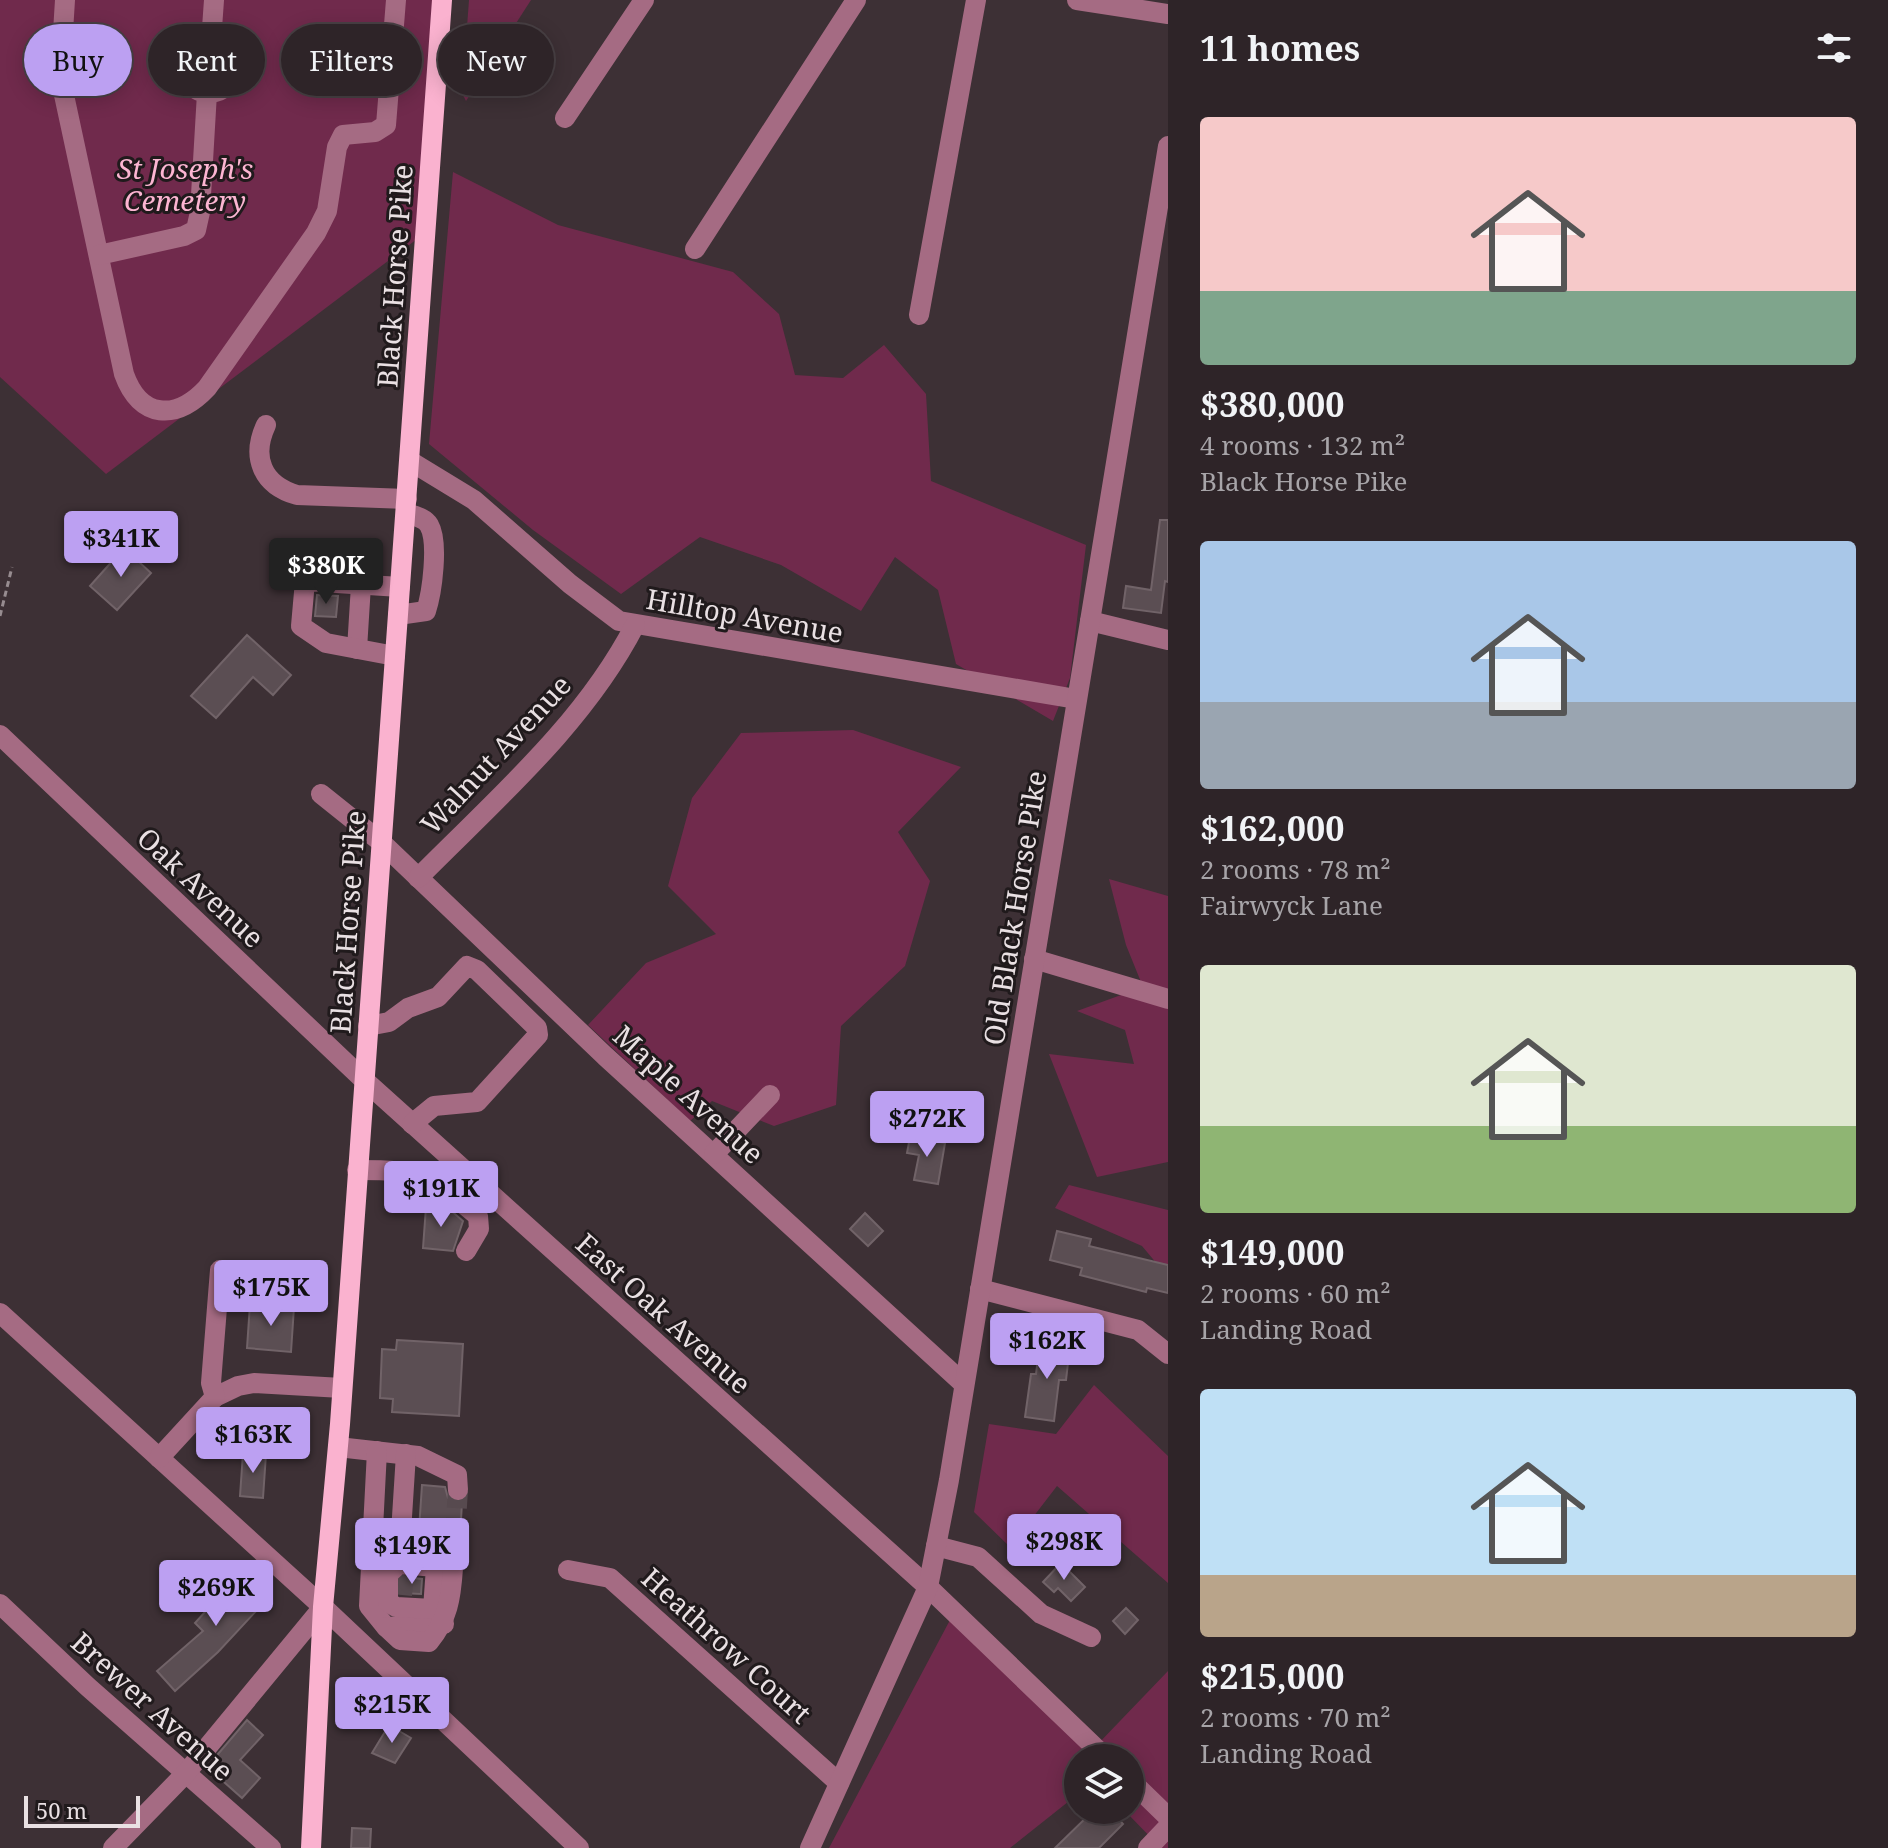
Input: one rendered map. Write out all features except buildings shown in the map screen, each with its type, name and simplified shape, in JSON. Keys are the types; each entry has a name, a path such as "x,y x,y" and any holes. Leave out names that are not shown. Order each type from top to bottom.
{"main road":[{"name":"Black Horse Pike","path":"311,1848 323,1607 338,1447 442,0"}],"street":[{"path":"65,0 61,64 64,95 124,374 135,399 154,408 174,411 183,408 207,388 316,233 327,211 337,147 343,135 375,132 386,125 396,0"},
{"path":"212,24 214,0"},
{"path":"565,118 644,0"},
{"path":"695,249 856,0"},
{"path":"919,315 976,0"},
{"path":"1077,0 1168,14"},
{"path":"99,255 184,236 196,230 200,212 207,96"},
{"name":"Old Black Horse Pike","path":"810,1848 928,1587 1168,146"},
{"path":"266,425 259,440 261,468 268,480 281,491 406,506 430,527 433,565 426,611 398,615"},
{"name":"Hilltop Avenue","path":"410,461 474,500 570,584 619,621 1076,699"},
{"path":"395,656 326,643 301,626 305,581 400,587"},
{"path":"357,649 361,585"},
{"path":"1090,621 1168,640"},
{"name":"Walnut Avenue","path":"418,878 549,745 607,672 635,625"},
{"name":"Oak Avenue","path":"0,735 364,1080"},
{"name":"Maple Avenue","path":"321,794 381,842 605,1056 964,1384"},
{"path":"1034,959 1168,999"},
{"path":"368,1026 389,1022 408,1008 438,997 467,966 477,970 537,1028 538,1035 530,1047 477,1102 434,1106 412,1124"},
{"name":"East Oak Avenue","path":"364,1080 928,1587 1091,1744"},
{"path":"714,1154 770,1095"},
{"path":"357,1170 407,1170 442,1186 478,1216 479,1229 466,1251"},
{"path":"215,1397 211,1390 220,1270 258,1273"},
{"path":"980,1289 1138,1330 1168,1354"},
{"path":"0,1313 323,1607 579,1848"},
{"path":"159,1458 215,1397 238,1386 254,1383 342,1388"},
{"path":"338,1447 406,1454 442,1465 457,1475 458,1490"},
{"path":"377,1451 369,1606 386,1627 444,1624 442,1562"},
{"path":"406,1454 407,1583 433,1609 442,1562"},
{"path":"936,1546 978,1557 1041,1614 1091,1637"},
{"path":"407,1583 442,1562"},
{"name":"Heathrow Court","path":"568,1570 610,1578 839,1783"},
{"name":"Brewer Avenue","path":"0,1604 271,1848"},
{"path":"113,1848 186,1773 323,1607"},
{"path":"1144,1794 1168,1817"},
{"path":"1148,1848 1168,1827"}],"path":[{"path":"0,616 12,567"}],"green space":[{"name":"St Joseph's Cemetery","path":"0,0 442,0 425,233 106,474 0,377"},
{"path":"469,0 531,0 516,24 467,24"},
{"path":"453,172 558,225 733,272 779,314 795,375 843,378 884,345 926,394 931,481 1086,545 1070,678 1053,721 956,664 938,590 895,557 861,611 781,565 700,537 621,594 533,530 429,444"},
{"path":"853,730 961,767 898,832 930,881 905,966 841,1026 836,1105 774,1126 712,1101 690,1121 588,1025 646,963 716,934 668,886 692,798 741,733"},
{"path":"1109,879 1168,896 1168,1162 1097,1177 1049,1054 1134,1064 1125,1030 1077,1011 1143,987 1126,945"},
{"path":"1069,1185 1168,1210 1168,1277 1142,1246 1055,1208"},
{"path":"1094,1385 1168,1456 1168,1583 1057,1486 1010,1547 974,1512 989,1424 1056,1434"},
{"path":"950,1620 1094,1744 1064,1744 1064,1805 1010,1848 829,1848"},
{"path":"1168,1671 1168,1848 1161,1848 1138,1824 1144,1824 1144,1744 1098,1744"}],"tunnel":[{"path":"453,1568 458,1490"},
{"path":"402,1595 404,1575"}]}
